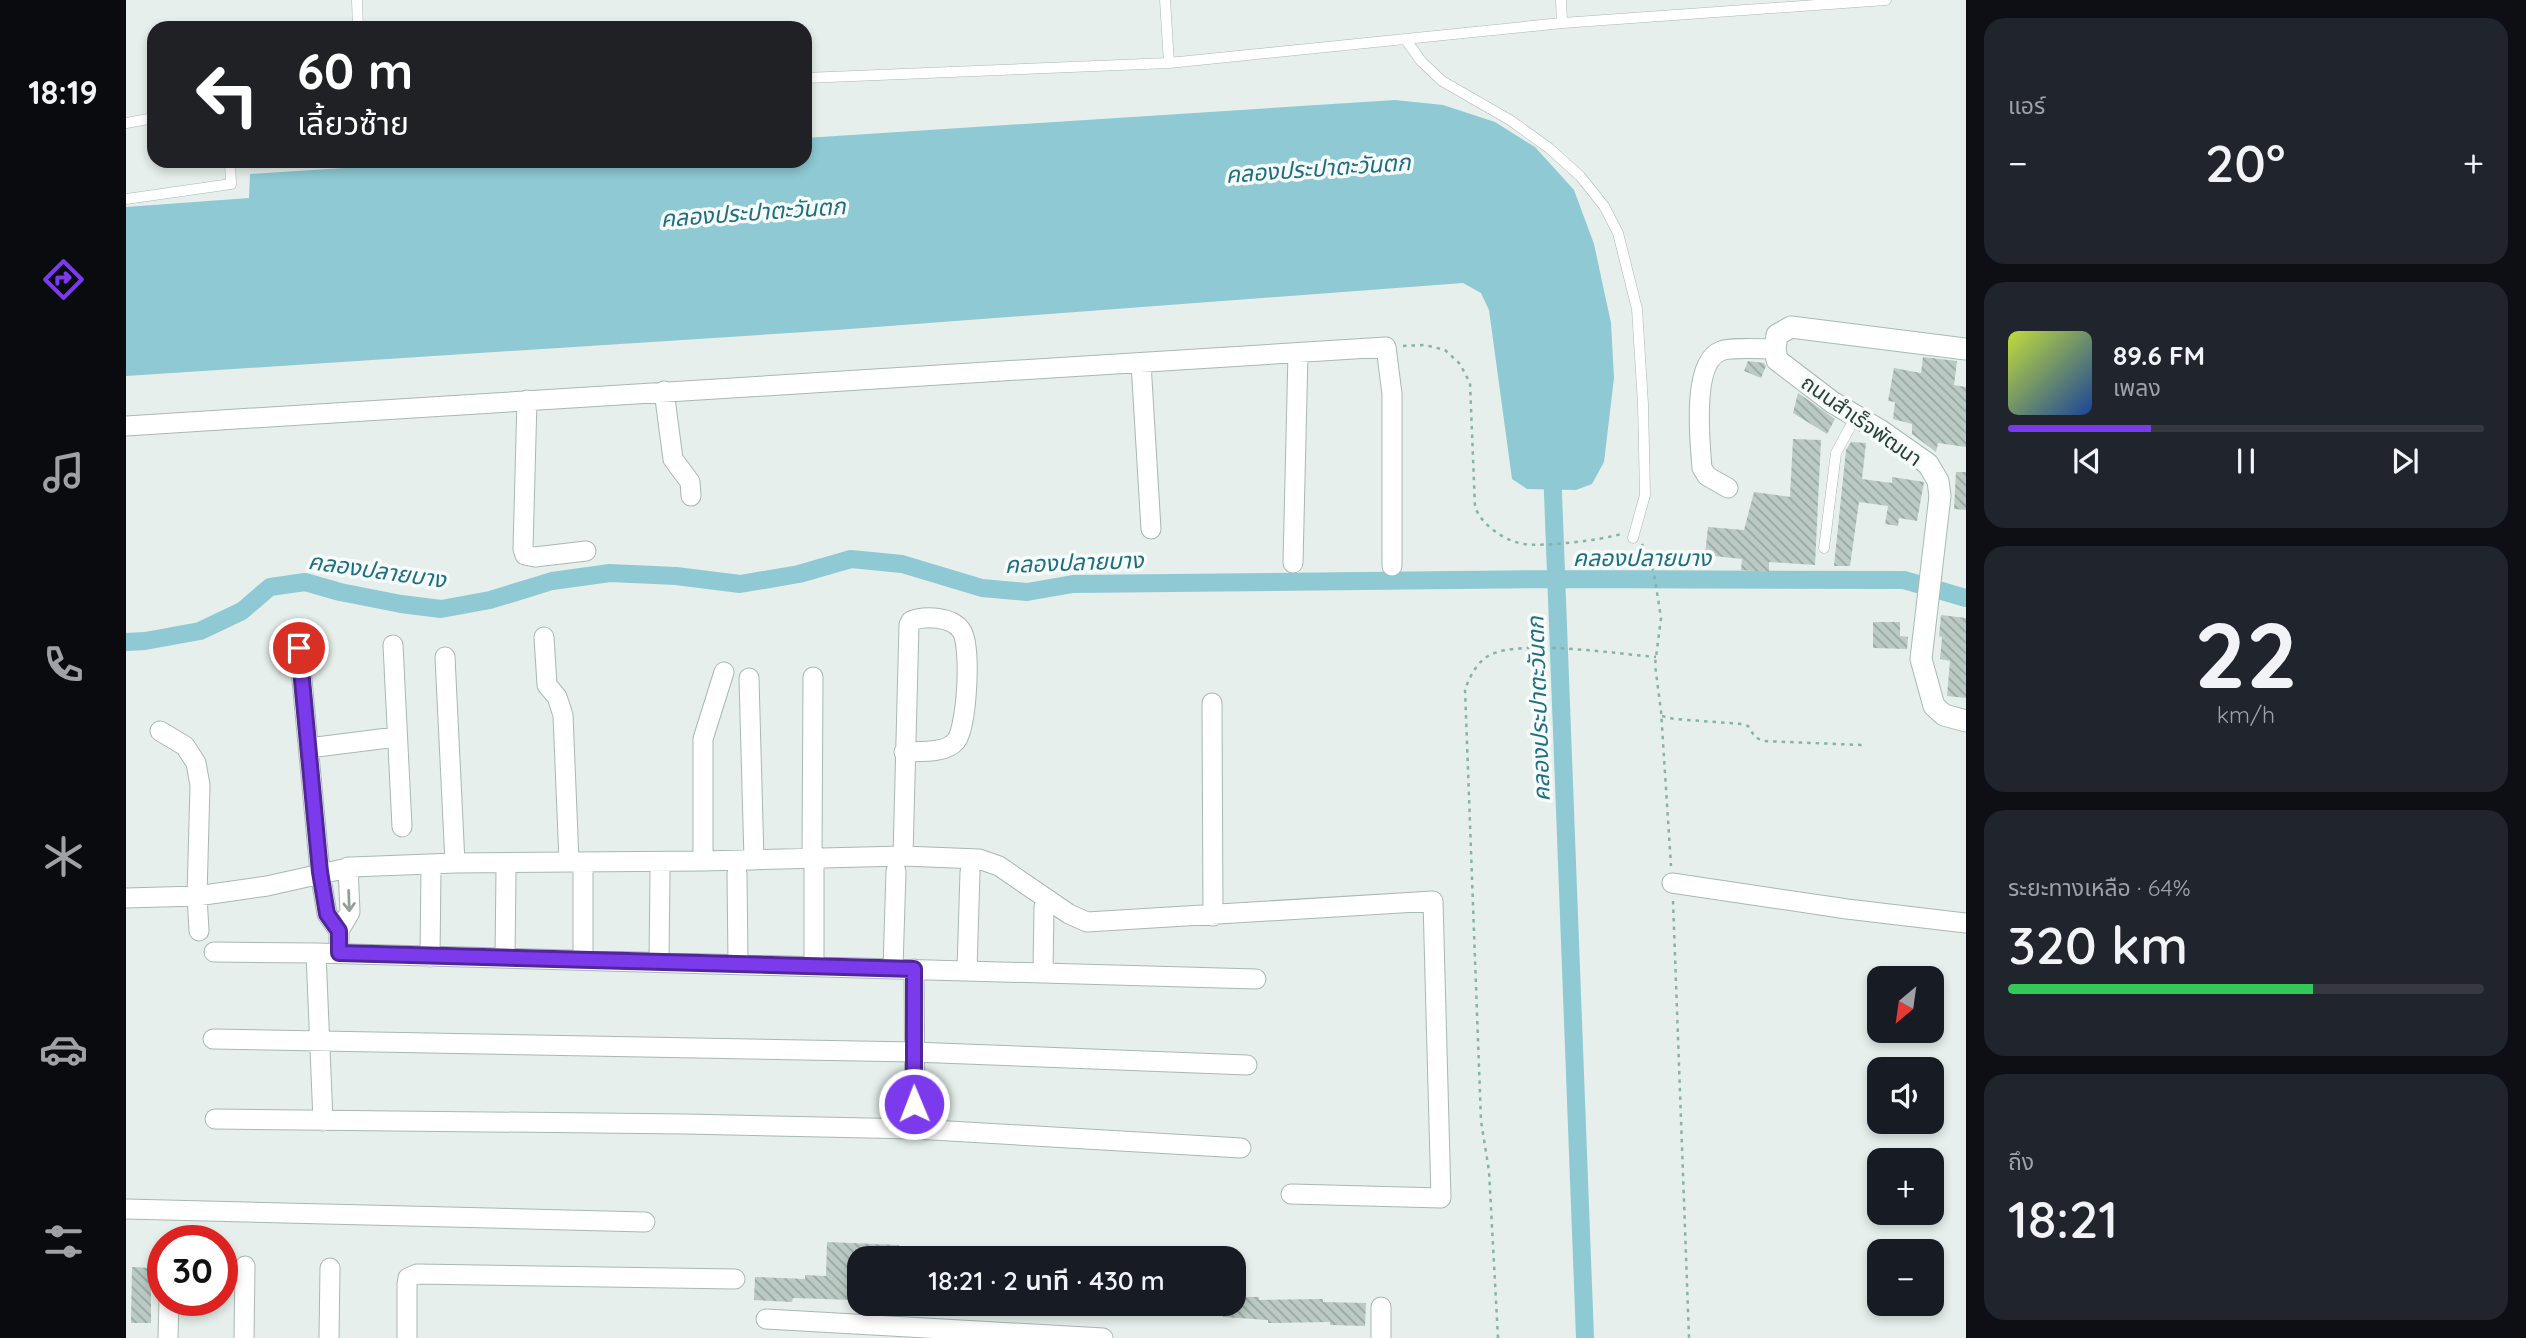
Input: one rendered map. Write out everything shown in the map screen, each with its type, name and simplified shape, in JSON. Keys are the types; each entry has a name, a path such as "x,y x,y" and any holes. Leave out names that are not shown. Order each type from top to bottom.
{"street":[{"path":"1728,488 1707,476 1702,468 1700,392 1703,374 1710,359 1722,350 1775,349 1777,335 1791,327 1966,349"},
{"path":"126,426 1385,347 1392,394 1392,566"},
{"name":"ถนนสำเร็จพัฒนา","path":"1775,349 1777,360 1832,402 1881,431 1928,464 1938,481 1940,496 1921,659 1934,706 1944,715 1966,721"},
{"path":"1293,563 1298,353"},
{"path":"1141,363 1151,529"},
{"path":"664,391 673,459 690,482 691,496"},
{"path":"527,400 525,555 535,557 586,551"},
{"path":"893,968 909,625 916,619 944,619 954,623 962,631 966,642 967,670 961,730 956,741 942,749 904,752"},
{"path":"544,636 547,685 557,697 563,715 583,960"},
{"path":"393,645 402,827"},
{"path":"299,648 320,872 327,914 339,931"},
{"path":"445,657 455,863"},
{"path":"703,861 703,739 724,672"},
{"path":"813,677 814,966"},
{"path":"749,678 754,860"},
{"path":"1212,703 1213,916"},
{"path":"160,731 185,746 196,763 200,785 197,896 199,931"},
{"path":"309,748 397,737"},
{"path":"126,898 197,896 267,886 348,867 455,863 576,866 754,860 900,863 979,859 990,862 1069,914 1087,922 1433,901 1441,1198 1291,1194"},
{"path":"339,953 339,931 350,912 348,867"},
{"path":"430,957 432,869"},
{"path":"505,958 506,870"},
{"path":"659,962 660,872"},
{"path":"967,970 970,872"},
{"path":"737,873 738,964"},
{"path":"1680,884 1847,909 1966,923"},
{"path":"1043,972 1044,905"},
{"path":"214,952 339,953 1256,979"},
{"path":"316,953 323,1121"},
{"path":"914,969 915,1129"},
{"path":"212,1039 913,1052 1247,1065"},
{"path":"215,1119 915,1129 1241,1148"},
{"path":"126,1209 645,1222"},
{"path":"244,1338 245,1266"},
{"path":"329,1338 330,1268"},
{"path":"407,1338 407,1284 408,1278 417,1274 735,1279"},
{"path":"1381,1307 1381,1338"},
{"path":"168,1338 169,1316"},
{"path":"766,1319 825,1330 1104,1338"}],"lane":[{"path":"357,0 358,21"},
{"path":"1165,0 1169,63"},
{"path":"1561,0 1562,23"},
{"path":"812,78 1169,63 1562,23 1886,0"},
{"path":"1406,40 1421,61 1442,81 1510,120 1549,148 1580,176 1604,205 1618,233 1637,309 1643,404 1645,495 1633,538"},
{"path":"126,123 147,119"},
{"path":"126,199 231,184 230,168"},
{"path":"1824,548 1836,453 1856,416"}],"path":[{"path":"1385,347 1425,345 1445,350 1460,364 1469,383 1475,507 1479,518 1488,526 1514,541 1526,544 1606,538"},
{"path":"1654,573 1661,618 1656,657 1680,884 1689,1338"},
{"path":"1497,1338 1489,1171 1481,1121 1465,689 1471,674 1487,655 1511,648 1656,657"},
{"path":"1662,716 1742,724 1748,726 1755,737 1763,741 1862,745"}],"water":[{"path":"1395,100 1443,105 1495,122 1535,147 1574,190 1594,244 1611,323 1614,378 1604,462 1592,484 1576,490 1527,489 1512,479 1489,310 1481,293 1463,283 836,330 126,376 126,207 249,198 250,174 343,168 812,168 812,138"}],"building":[{"path":"1923,357 1957,361 1954,385 1966,387 1966,447 1938,443 1936,452 1912,434 1912,424 1893,419 1895,402 1888,401 1894,368 1921,373"},
{"path":"1748,361 1764,363 1766,366 1761,378 1744,371"},
{"path":"1798,393 1835,419 1827,434 1793,413"},
{"path":"1793,439 1821,440 1815,565 1769,562 1769,572 1741,570 1742,559 1705,555 1708,527 1744,530 1754,492 1790,497"},
{"path":"1851,442 1866,443 1862,479 1892,483 1892,477 1924,482 1917,521 1899,518 1898,526 1885,524 1888,506 1859,502 1850,566 1834,566 1846,450"},
{"path":"1956,472 1966,472 1966,510 1954,509"},
{"path":"1941,615 1966,618 1966,698 1947,696 1950,661 1940,659"},
{"path":"1873,622 1900,622 1900,636 1908,637 1907,649 1873,648"},
{"path":"827,1242 899,1245 847,1246 847,1300 754,1300 755,1277 805,1279 805,1275 826,1276"},
{"path":"132,1267 147,1268 147,1316 151,1316 151,1323 131,1323"},
{"path":"1246,1297 1259,1297 1259,1300 1323,1299 1323,1302 1366,1303 1365,1326 1330,1325 1330,1322 1268,1323 1268,1320 1223,1317 1246,1316"}],"waterway":[{"name":"คลองประปาตะวันตก","path":"1552,467 1585,1338"},
{"name":"คลองปลายบาง","path":"126,642 200,631 242,611 270,587 305,582 340,592 441,609 490,600 552,581 610,573 676,576 740,584 799,574 851,559 902,564 982,588 1027,592 1073,584 1558,579 1904,580 1966,598"}],"route":[{"path":"299,648 320,872 327,914 339,931 339,953 914,969 914,1104"}]}
